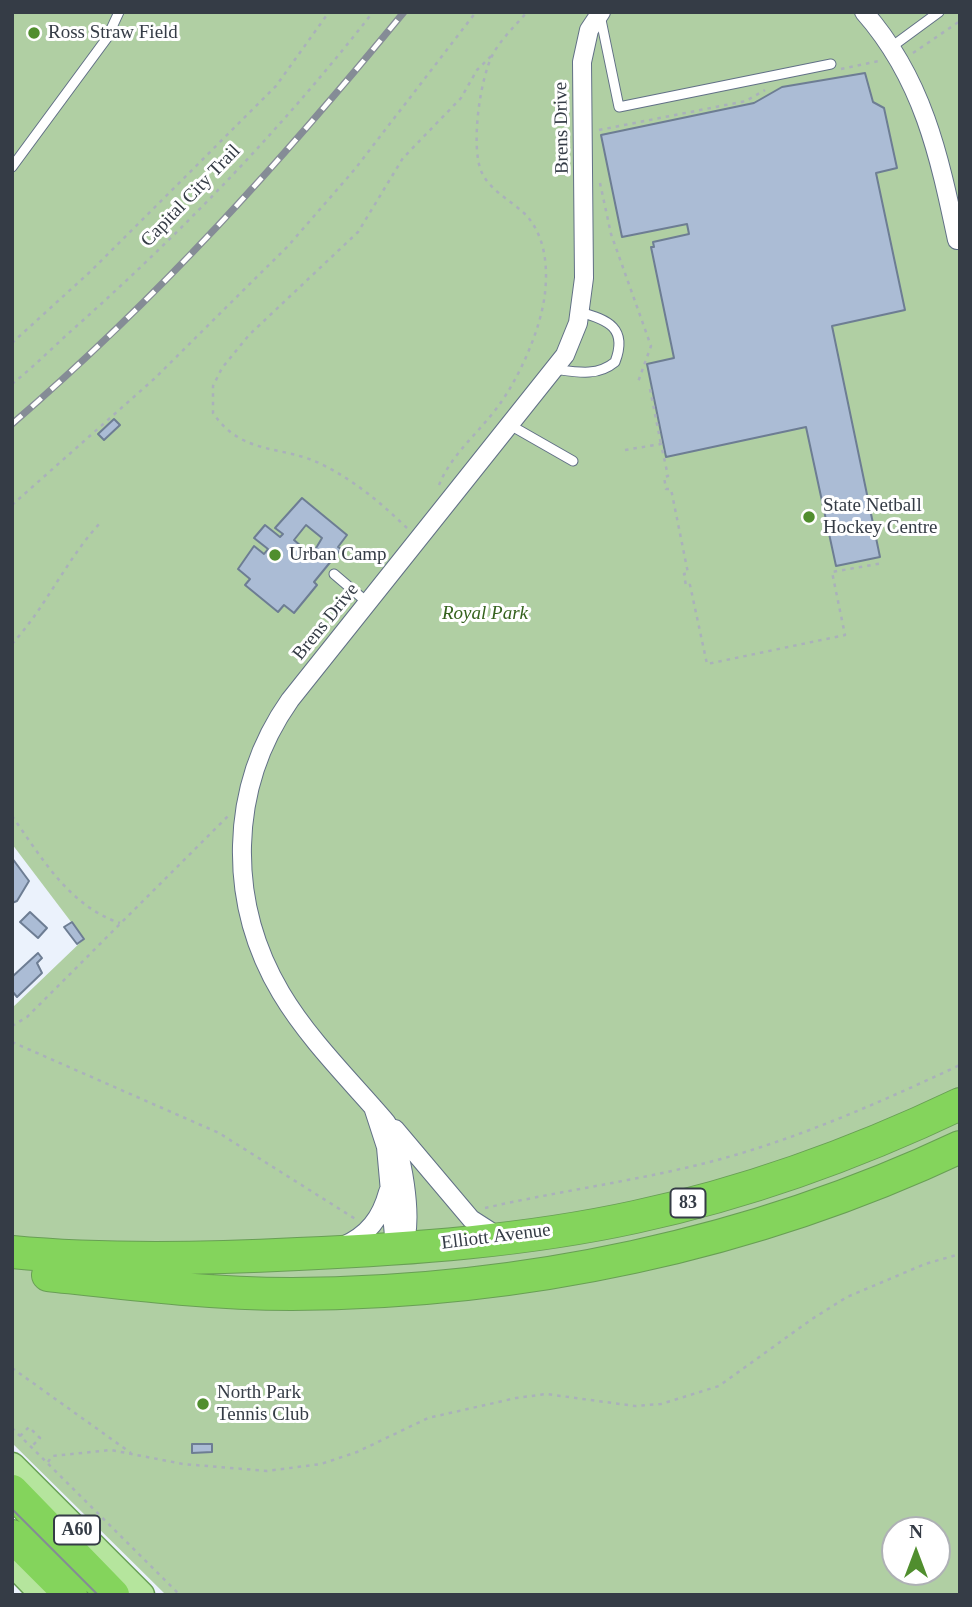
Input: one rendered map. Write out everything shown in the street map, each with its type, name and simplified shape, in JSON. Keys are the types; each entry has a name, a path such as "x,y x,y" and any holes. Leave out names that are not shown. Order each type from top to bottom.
{"highway":[{"name":"Elliott Avenue","path":"12,1252 62,1257 163,1259 402,1248 502,1238 635,1217 789,1174 866,1146 960,1104"},
{"name":"83","path":"12,1271 197,1291 292,1294 403,1289 573,1269 716,1238 814,1208 960,1147"},
{"path":"402,1248 403,1289"},
{"name":"A60","path":"12,1491 113,1595"},
{"name":"A60","path":"12,1536 71,1595"}],"main road":[{"name":"A60","path":"12,1466 141,1595"},
{"path":"12,1562 44,1595"}],"street":[{"path":"864,12 895,55 931,127 957,240"},
{"name":"Brens Drive","path":"402,1248 407,1235 400,1156 392,1132 294,1013 272,976 248,911 241,858 248,795 271,731 290,700 565,355 580,312 584,278 582,62 589,30 600,13"},
{"path":"375,1110 466,1214 480,1228 502,1238"},
{"name":"Brens Drive","path":"375,1110 386,1147 394,1236 402,1248"},
{"path":"285,1255 333,1249 359,1238 379,1216 389,1182"}],"lane":[{"path":"12,167 107,38 119,12"},
{"path":"895,55 939,12"},
{"path":"600,13 619,107 831,64"},
{"path":"554,369 587,373 605,370 615,362 619,346 617,331 607,320 580,312"},
{"path":"510,425 573,461"},
{"path":"334,574 368,603"}],"path":[{"path":"12,342 92,270 276,86 329,12"},
{"name":"Capital City Trail","path":"12,384 131,277 215,194 316,83 373,12"},
{"path":"12,505 153,379 288,246 355,169 476,12"},
{"path":"412,533 377,500 320,463 264,450 231,432 213,413 213,386 222,368 249,335 358,232 403,158 461,98 477,70 527,12"},
{"path":"841,69 890,58 960,21"},
{"path":"438,488 447,465 499,405 522,368 544,297 547,265 539,237 525,215 482,174 475,149 484,84 493,54"},
{"path":"596,131 746,101 768,88"},
{"path":"599,180 611,234 651,346 638,382"},
{"path":"650,389 668,476 664,477 666,489 671,489 688,573 684,574 686,586 690,585 706,664 845,635 832,572 883,563"},
{"path":"625,450 661,444"},
{"path":"12,644 52,590 75,550 100,523"},
{"path":"12,1026 27,1017 234,808"},
{"path":"12,816 49,867 79,901 96,913 120,923"},
{"path":"12,1042 219,1133 364,1224"},
{"path":"466,1214 510,1202 598,1188 722,1158 830,1120 960,1065"},
{"path":"48,1462 52,1456 111,1450 236,1471 289,1469 357,1452 428,1418 516,1398 546,1394 635,1406 661,1404 719,1386 847,1297 925,1264 960,1254"},
{"path":"12,1368 112,1442 134,1454"},
{"path":"20,1436 29,1427 40,1438 31,1447"},
{"path":"12,1428 180,1595"}],"green space":[{"name":"Royal Park","path":"12,12 960,12 960,1595 166,1595 12,1443 12,1008 84,939 12,844"}],"building":[{"path":"865,73 873,102 884,108 897,168 876,173 905,310 832,326 880,557 836,566 806,427 666,457 647,364 674,358 651,247 654,247 653,242 689,234 687,224 622,237 601,135 754,103 782,87"},
{"path":"114,419 120,425 104,440 98,434"},
{"name":"Urban Camp","path":"302,498 347,535 338,547 341,549 314,582 317,585 294,613 284,605 278,612 245,585 250,579 238,569 254,546 264,554 268,549 254,538 265,525 280,537 283,534 275,528","holes":["306,525 322,538 309,560 304,557 308,552 294,540"]},
{"path":"12,858 29,881 17,901 12,903"},
{"path":"30,912 47,928 38,938 20,922"},
{"path":"72,922 84,939 77,944 64,927"},
{"path":"38,953 42,958 37,963 42,973 17,997 12,991 12,977"},
{"path":"192,1444 212,1444 212,1452 192,1453"}],"tram line":[{"path":"12,1509 98,1595"}],"railway":[{"path":"12,424 118,327 217,227 312,122 404,12"}],"place":[{"name":"Ross Straw Field","path":"34,33"},
{"name":"State Netball Hockey Centre","path":"809,517"},
{"name":"Urban Camp","path":"275,555"},
{"name":"North Park Tennis Club","path":"203,1404"}]}
